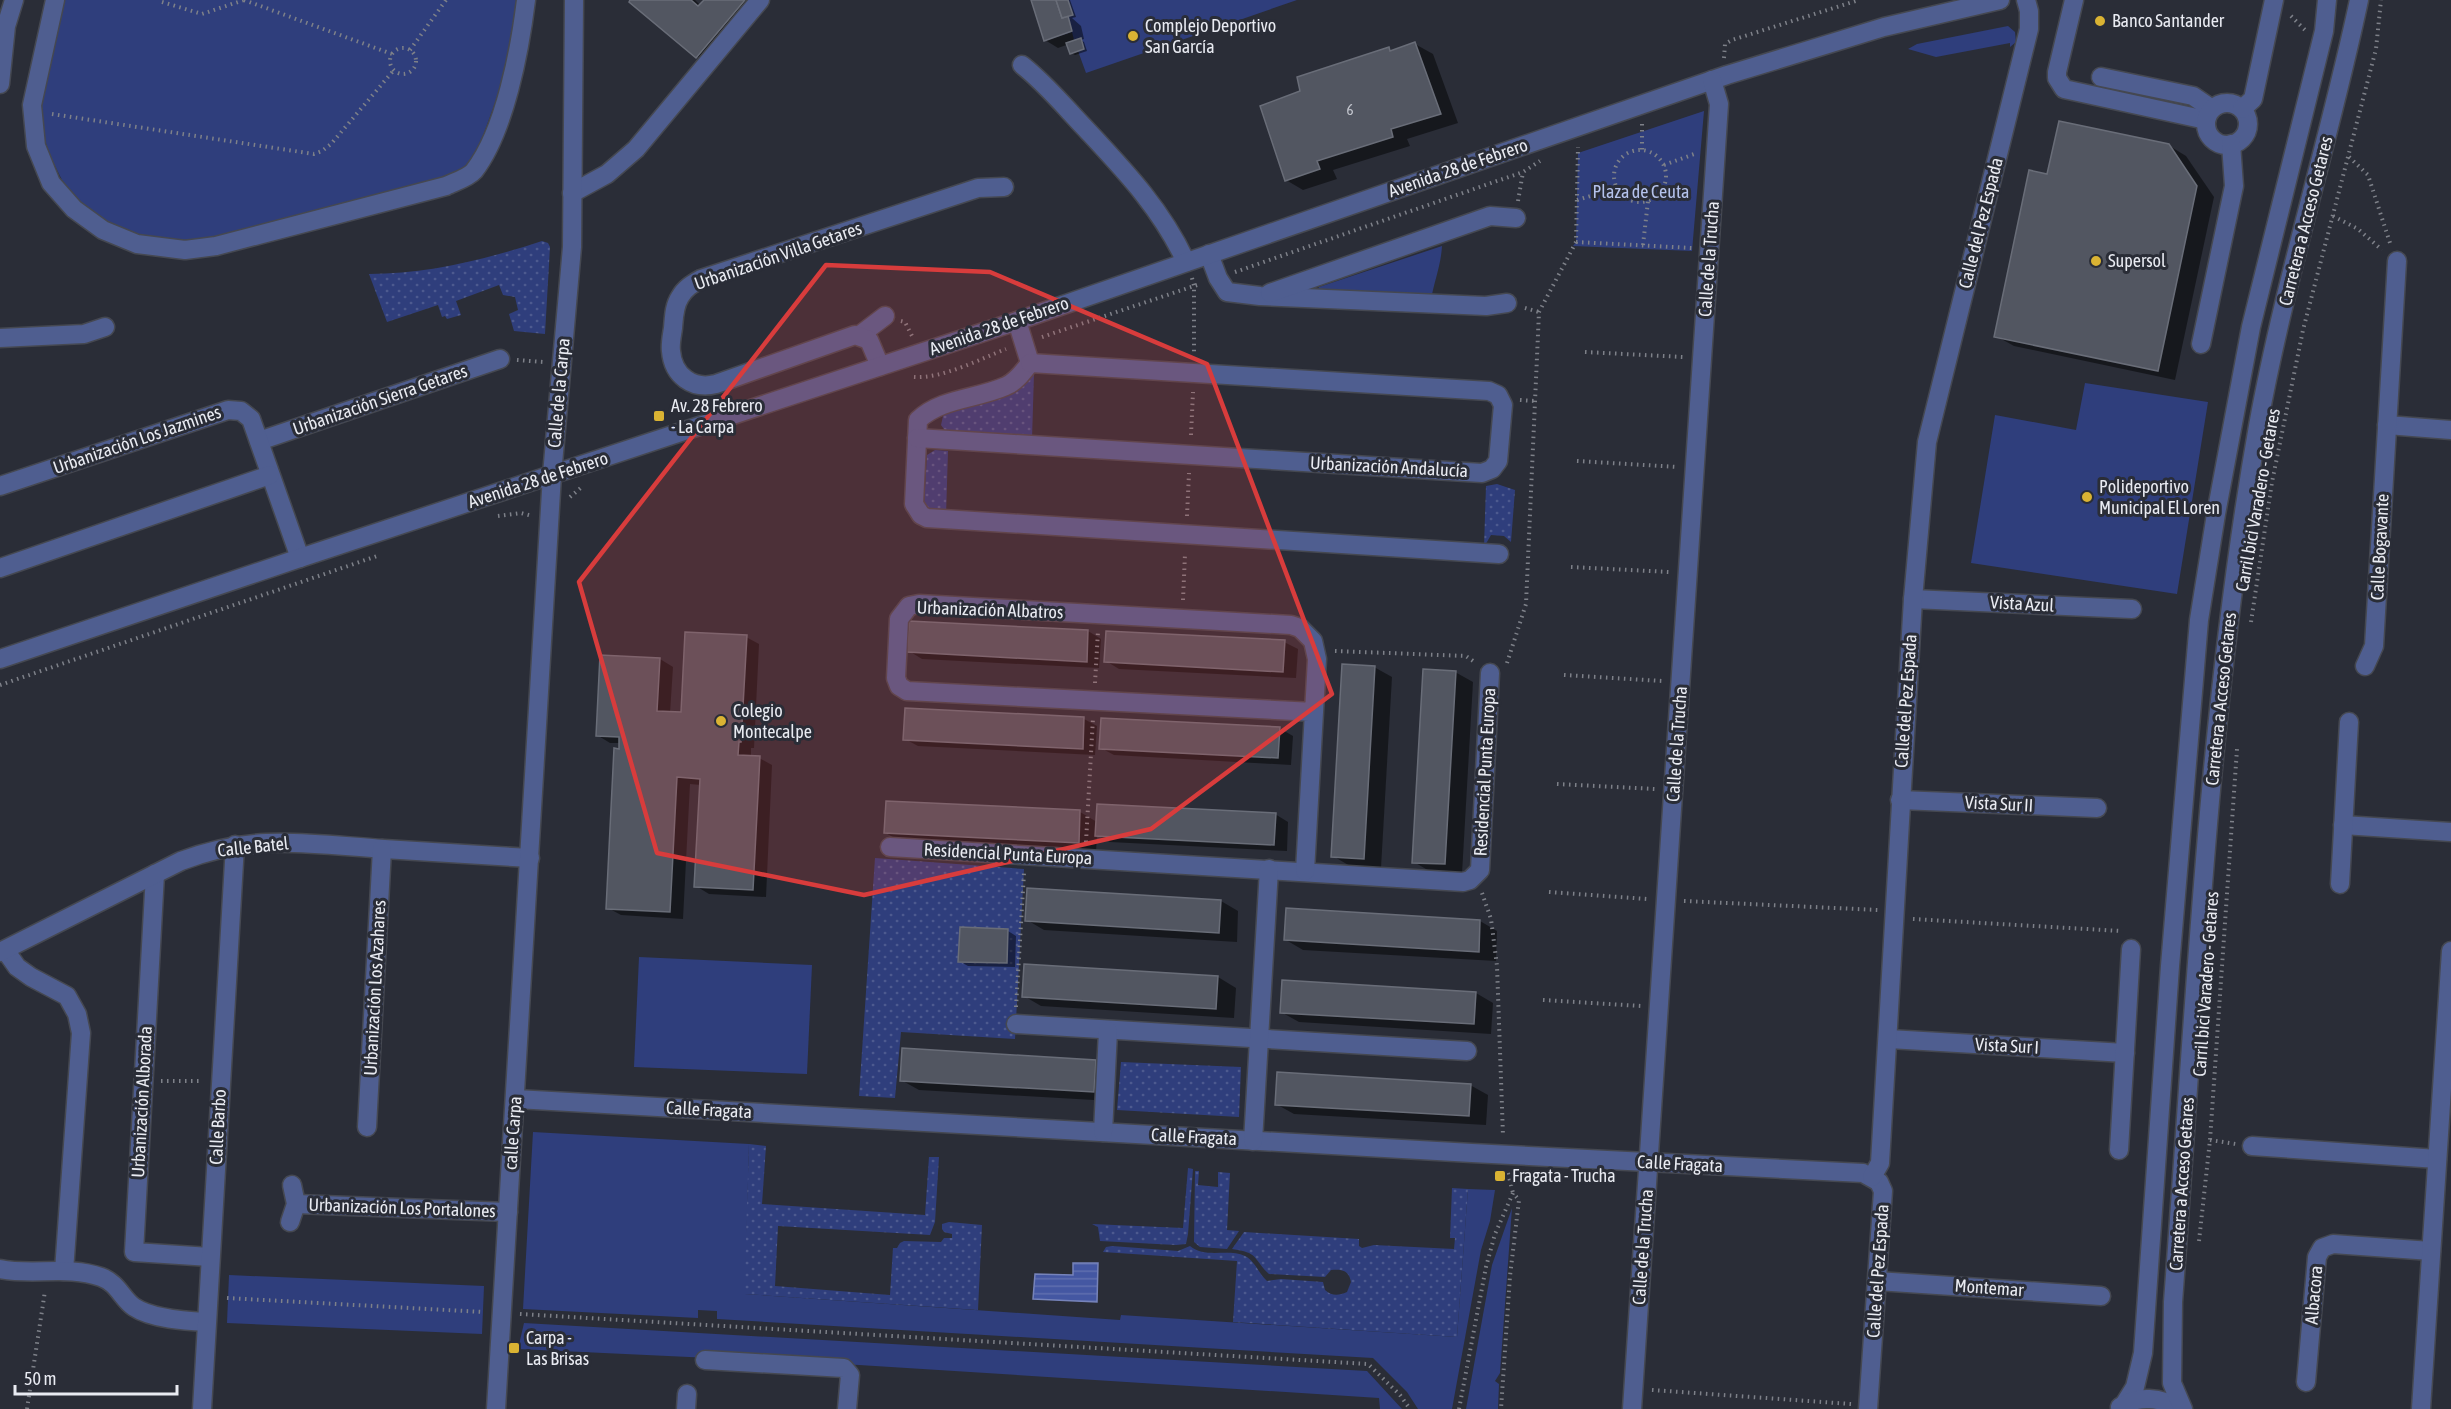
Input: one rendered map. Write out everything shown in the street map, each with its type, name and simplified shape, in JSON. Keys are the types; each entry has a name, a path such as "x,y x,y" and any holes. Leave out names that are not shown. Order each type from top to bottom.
{"street":[{"path":"0,84 6,26 14,0"},
{"path":"54,0 39,68 33,111 36,146 51,183 74,209 103,230 137,244 185,250 216,246 446,186 472,173 489,146 504,102 520,49 526,0"},
{"name":"Calle de la Carpa","path":"530,858 552,475 572,247 574,0"},
{"path":"572,193 607,174 636,149 760,0"},
{"name":"Avenida 28 de Febrero","path":"0,659 1017,321 1712,80 1884,27 2000,0"},
{"name":"Calle del Pez Espada","path":"1868,1407 1883,1191 1879,1182 1872,1177 1880,1163 1913,599 1927,442 2029,29 2030,11 2026,0"},
{"path":"2074,0 2056,72 2064,88 2209,115 2224,103 2230,103 2242,109 2248,120 2246,133 2242,139 2231,144 2218,143 2208,133 2209,115 2193,96 2101,77"},
{"path":"2242,109 2253,99 2274,0"},
{"name":"Carretera a Acceso Getares","path":"2120,1406 2135,1387 2143,1353 2171,955 2199,620 2251,327 2324,32 2327,0"},
{"name":"Carretera a Acceso Getares","path":"2181,1409 2172,1383 2173,1302 2210,800 2223,666 2238,552 2259,423 2304,220 2360,0"},
{"path":"1022,65 1090,134 1156,208 1172,232 1186,262"},
{"name":"Calle de la Trucha","path":"1632,1409 1719,104 1712,80"},
{"path":"2201,344 2234,186 2231,144"},
{"name":"Urbanización Villa Getares","path":"885,316 860,335 707,386 697,385 682,377 677,371 671,352 675,306 681,294 701,279 978,188 1004,187"},
{"path":"1260,296 1490,216 1516,218"},
{"path":"1209,254 1218,278 1227,292 1260,296 1486,306 1507,303"},
{"name":"Calle Bogavante","path":"2365,666 2374,646 2397,261"},
{"path":"1017,321 1030,363 1021,375 1008,386 928,410 918,420 914,504 921,515 933,520 1499,554"},
{"path":"0,338 84,334 105,327"},
{"path":"860,335 869,340 880,366"},
{"name":"Urbanización Sierra Getares","path":"259,441 500,359"},
{"name":"Urbanización Andalucía","path":"917,438 1482,473 1492,469 1498,461 1503,405 1498,395 1489,391 1030,363"},
{"name":"Urbanización Los Jazmines","path":"0,486 228,410 241,411 251,419 300,558"},
{"path":"2387,425 2451,429"},
{"path":"0,568 270,475"},
{"name":"Vista Azul","path":"1913,599 2132,609"},
{"name":"Urbanización Albatros","path":"1305,871 1314,712 1317,650 1313,641 1300,628 1291,625 920,604 909,606 899,619 896,678 903,689 1314,712"},
{"name":"Residencial Punta Europa","path":"890,848 1305,871 1456,882 1470,880 1480,870 1490,673"},
{"path":"2340,884 2349,722"},
{"name":"Vista Sur II","path":"1900,800 2097,808"},
{"path":"2343,825 2451,832"},
{"name":"Calle Batel","path":"3,951 155,874 206,852 235,845 287,842 530,858"},
{"name":"Calle Barbo","path":"202,1409 235,845"},
{"name":"Urbanización Los Azahares","path":"367,1127 382,849"},
{"name":"calle Carpa","path":"496,1409 530,858"},
{"path":"1253,1141 1269,869"},
{"name":"Urbanización Alborada","path":"155,874 134,1252 210,1257"},
{"path":"2119,1150 2131,949"},
{"path":"3,951 24,972 67,996 77,1014 81,1033 56,1270"},
{"path":"2421,1409 2451,951"},
{"path":"1016,1024 1467,1051"},
{"path":"1103,1132 1108,1031"},
{"name":"Vista Sur I","path":"1888,1039 2125,1053"},
{"name":"Calle Fragata","path":"516,1099 1863,1173 1872,1177"},
{"path":"2252,1146 2437,1159"},
{"name":"Urbanización Los Portalones","path":"290,1222 296,1204 292,1185"},
{"name":"Urbanización Los Portalones","path":"296,1204 508,1212"},
{"name":"Albacora","path":"2306,1382 2317,1257 2322,1248 2332,1244 2431,1251"},
{"path":"0,1269 56,1270 102,1277 121,1290 134,1307 157,1316 206,1322"},
{"name":"Montemar","path":"1877,1281 2101,1296"},
{"path":"705,1360 844,1368 850,1375 848,1409"},
{"path":"2120,1406 2151,1399 2164,1401 2181,1409"}],"path":[{"path":"162,2 202,14 244,0 392,54"},
{"path":"410,50 446,0"},
{"name":"Carril bici Varadero - Getares","path":"2250,629 2272,482 2303,330 2376,49 2381,0"},
{"path":"399,49 410,50 416,60 412,70 401,74 394,70 390,62 392,54 399,49"},
{"path":"33,111 314,154 331,144 394,70"},
{"path":"1642,119 1642,150"},
{"path":"1664,165 1716,147"},
{"path":"1642,150 1659,157 1664,165 1667,173 1663,191 1648,201 1630,200 1617,188 1614,179 1618,162 1625,155 1642,150"},
{"path":"2349,156 2367,175 2397,261"},
{"path":"1516,218 1523,172"},
{"path":"1577,200 1617,188"},
{"path":"1643,245 1648,201"},
{"path":"2333,216 2358,229 2397,261"},
{"path":"1576,242 1709,249"},
{"path":"885,316 905,322 920,353"},
{"path":"1585,352 1702,358"},
{"path":"500,359 562,364"},
{"path":"1577,461 1695,468"},
{"path":"1571,567 1688,573"},
{"path":"1085,858 1099,614"},
{"path":"1564,675 1682,683"},
{"name":"Carril bici Varadero - Getares","path":"2199,1245 2210,1140 2237,744"},
{"path":"1557,784 1674,790"},
{"path":"1016,1024 1025,855"},
{"path":"1476,875 1491,919 1497,966 1504,1155"},
{"path":"1549,892 1894,914 2124,932"},
{"path":"1543,1000 1658,1007"},
{"path":"142,1081 220,1081"},
{"path":"1459,1409 1486,1267 1495,1234 1513,1193 1519,1200 1510,1276 1501,1409"},
{"path":"27,1409 56,1270"},
{"path":"208,1297 1368,1364 1400,1395 1410,1409"},
{"path":"1633,1389 1868,1407"}],"highlighted area":[{"path":"826,265 990,272 1207,364 1332,694 1151,829 864,895 657,853 579,582"}],"green space":[{"path":"64,0 518,0 506,73 477,152 468,165 438,182 203,242 156,242 113,227 77,199 62,180 52,160 44,138 40,102"},
{"name":"Complejo Deportivo San García","path":"1031,0 1297,0 1086,73 1078,51 1070,54 1066,43 1074,40 1072,32 1044,41"},
{"path":"2008,26 2015,32 2016,42 2010,47 2010,43 1936,57 1908,49 1917,44"},
{"name":"Plaza de Ceuta","path":"1704,111 1692,251 1573,246 1576,242 1578,153"},
{"path":"542,241 548,243 550,247 545,334 514,331 509,314 518,310 515,297 503,295 499,285 456,301 461,315 447,319 445,316 442,317 438,305 387,322 369,274 413,271 457,264"},
{"path":"1442,246 1431,300 1317,292 1319,287"},
{"path":"1034,373 1032,439 946,432 941,425 944,412"},
{"name":"Polideportivo Municipal El Loren","path":"2085,383 2208,402 2177,594 1971,563 1995,415 2076,430"},
{"path":"935,450 948,451 946,516 933,514 924,505 927,455"},
{"path":"1497,484 1515,490 1511,542 1504,536 1491,535 1484,547 1486,486"},
{"path":"875,858 1024,869 1015,1039 901,1032 895,1098 859,1096"},
{"path":"639,957 812,965 807,1074 634,1067"},
{"path":"1121,1062 1241,1067 1239,1117 1117,1110"},
{"path":"533,1132 749,1144 745,1294 1120,1320 1121,1315 1457,1337 1468,1189 1495,1190 1490,1221 1481,1250 1452,1409 1418,1409 1407,1392 1373,1358 717,1319 717,1311 698,1310 698,1318 523,1309"},
{"path":"749,1144 766,1146 762,1204 925,1215 929,1157 939,1157 935,1222 930,1235 778,1226 775,1286 890,1295 893,1248 897,1248 904,1241 941,1242 944,1238 952,1238 952,1234 942,1229 942,1224 949,1222 982,1225 978,1310 744,1294"},
{"path":"1188,1168 1193,1169 1186,1244 1100,1241 1098,1227 1092,1224 1183,1228"},
{"path":"1195,1171 1199,1171 1198,1185 1218,1187 1218,1172 1230,1173 1227,1230 1239,1231 1227,1249 1200,1247 1194,1242"},
{"path":"1452,1188 1468,1189 1457,1337 1233,1322 1237,1261 1103,1252 1106,1247 1112,1246 1178,1251 1190,1246 1203,1252 1238,1254 1252,1261 1267,1281 1281,1279 1323,1282 1328,1292 1335,1295 1341,1294 1347,1292 1351,1282 1344,1271 1331,1270 1325,1277 1269,1274 1252,1254 1232,1249 1244,1232 1359,1239 1359,1246 1362,1248 1374,1245 1454,1249 1455,1238 1450,1238"},
{"path":"1512,1208 1500,1373 1495,1381 1499,1384 1498,1409 1466,1409 1492,1265"},
{"path":"229,1275 484,1286 482,1334 227,1323"},
{"path":"524,1323 1367,1371 1402,1409 1380,1409 1379,1398 859,1365 518,1349"}],"shaded area":[{"path":"1073,1263 1098,1263 1097,1302 1033,1299 1035,1274 1073,1275"}],"building":[{"path":"630,0 691,0 698,6 704,0 745,0 696,58 629,2"},
{"path":"1031,0 1056,0 1062,18 1068,16 1072,31 1044,41"},
{"path":"1056,0 1068,0 1073,15 1062,18"},
{"path":"1081,38 1084,49 1070,54 1066,43"},
{"path":"1415,42 1441,114 1391,129 1393,137 1317,161 1320,169 1285,181 1260,106 1300,91 1297,77 1389,47 1390,51"},
{"name":"Supersol","path":"2059,121 2169,144 2197,186 2158,371 1994,337 2029,170 2047,174"},
{"path":"909,621 1088,630 1087,662 907,652"},
{"path":"1106,631 1285,640 1283,672 1104,662"},
{"path":"685,632 747,635 741,742 739,742 738,755 760,756 753,890 694,887 700,779 677,777 670,912 606,909 614,748 619,749 619,737 596,736 600,655 660,658 657,711 681,712"},
{"path":"1342,664 1375,666 1364,859 1331,857"},
{"path":"1423,669 1456,671 1445,864 1412,863"},
{"path":"905,708 1084,717 1083,749 903,740"},
{"path":"1101,718 1280,727 1278,758 1099,749"},
{"path":"886,801 1080,810 1079,843 884,833"},
{"path":"1097,804 1276,813 1274,845 1095,836"},
{"path":"1027,888 1221,900 1219,933 1025,921"},
{"path":"1286,908 1480,920 1479,952 1284,940"},
{"path":"960,927 1008,929 1007,963 958,962"},
{"path":"1024,964 1218,976 1216,1009 1022,997"},
{"path":"1282,980 1476,992 1474,1024 1280,1013"},
{"path":"902,1048 1096,1060 1094,1092 900,1081"},
{"path":"1277,1072 1471,1084 1469,1116 1275,1105"}],"place":[{"name":"Banco Santander","path":"2100,21"},
{"name":"Complejo Deportivo San García","path":"1133,36"},
{"name":"Supersol","path":"2096,261"},
{"name":"Av. 28 Febrero - La Carpa","path":"659,416"},
{"name":"Polideportivo Municipal El Loren","path":"2087,497"},
{"name":"Colegio Montecalpe","path":"721,721"},
{"name":"Fragata - Trucha","path":"1500,1176"},
{"name":"Carpa - Las Brisas","path":"514,1348"}]}
